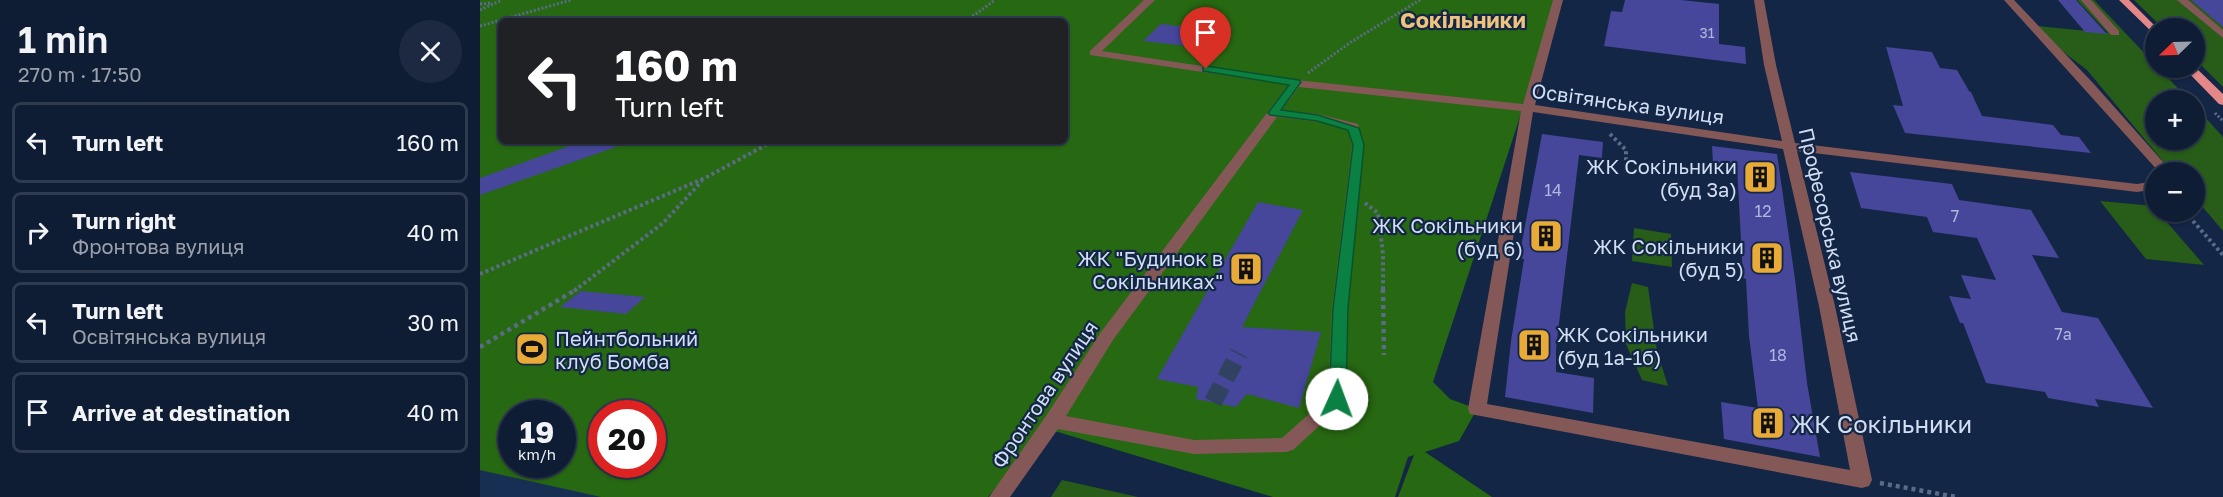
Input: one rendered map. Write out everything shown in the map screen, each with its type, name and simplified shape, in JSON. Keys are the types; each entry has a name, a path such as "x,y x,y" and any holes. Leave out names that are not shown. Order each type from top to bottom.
{"main road":[{"path":"2124,0 2145,22"},
{"path":"2200,78 2223,101"}],"street":[{"name":"Освітянська вулиця","path":"1150,0 1094,53 1296,82 1528,108 1790,146 2127,187 2145,187"},
{"path":"1558,0 1528,108 1477,409 1862,480"},
{"name":"Професорська вулиця","path":"1759,0 1770,65 1827,306 1862,480"},
{"path":"2009,0 2090,85 2157,162"},
{"path":"2086,0 2115,33"},
{"path":"2182,0 2223,35"},
{"name":"Фронтова вулиця","path":"999,497 1053,422 1107,336 1296,82"},
{"path":"1053,422 1194,447 1286,445 1337,399 1340,308 1358,145 1354,128 1318,118 1274,113"}],"path":[{"path":"480,10 502,0"},
{"path":"508,18 571,0"},
{"path":"970,18 995,0"},
{"path":"1296,82 1351,42 1420,0"},
{"path":"480,4 496,3"},
{"path":"480,26 498,21"},
{"path":"1604,129 1622,142 1628,157 1626,173"},
{"path":"480,274 705,178 767,144"},
{"path":"480,347 580,286 663,223 705,178"},
{"path":"1353,193 1378,213 1383,254 1384,356"},
{"path":"2195,222 2223,255"},
{"path":"1862,480 1956,497"}],"shaded area":[{"path":"480,468 498,472 498,478 530,478 625,497 480,497"}],"green space":[{"path":"480,0 1554,0 1518,123 1433,382 1450,399 1477,409 1459,441 1425,452 1492,497 1398,497 1414,455 1408,457 1395,497 1273,497 1048,429 988,497 601,497 516,478 576,478 576,400 498,400 498,474 480,470"},
{"path":"2077,0 2094,0 2145,54 2145,78 2168,78 2180,90 2145,90 2145,140 2087,70 2028,25 2108,33"},
{"path":"2134,0 2223,0 2223,87 2205,69 2205,18 2153,18"},
{"path":"2205,117 2223,137 2223,231 2205,210 2205,162 2164,162 2154,150 2205,150"},
{"path":"2100,201 2145,205 2145,222 2167,222 2204,265 2146,259"},
{"path":"1634,228 1671,234 1672,267 1632,261"},
{"path":"1632,283 1648,287 1657,351 1668,386 1642,380 1626,344 1625,312"},
{"path":"1062,480 1138,497 1051,497"}],"building":[{"path":"1625,0 1681,0 1719,4 1719,44 1745,47 1746,64 1604,46 1611,11 1622,12"},
{"path":"2058,0 2076,0 2107,34 2085,32"},
{"path":"2191,0 2223,0 2223,27"},
{"path":"1161,24 1203,29 1187,46 1143,41"},
{"path":"1886,47 1932,52 1940,68 1957,70 1982,116 2053,125 2061,135 2079,137 2091,153 1905,133 1893,105 1903,106"},
{"path":"1542,134 1603,142 1602,158 1579,155 1556,349 1556,372 1594,378 1593,413 1505,397 1524,259 1519,258"},
{"path":"575,144 624,144 480,195 480,178"},
{"path":"1712,146 1777,154 1807,383 1820,457 1724,439 1721,402 1758,408 1749,336 1746,279 1743,278 1737,166 1713,163"},
{"path":"1850,172 1952,184 1959,200 2031,210 2059,258 2032,255 2062,312 2098,318 2153,408 2095,399 2099,407 2048,398 2045,392 1986,383 1963,323 1960,323 1949,296 1971,299 1961,275 1996,280 1977,238 1933,232 1927,217 1861,208"},
{"name":"ЖК \"Будинок в Сокільниках\"","path":"1258,202 1303,210 1242,327 1321,332 1299,408 1247,394 1236,407 1196,399 1198,387 1157,379"},
{"path":"581,291 645,297 626,314 560,307"}],"tunnel":[{"path":"1213,402 1239,353"}],"place":[{"name":"ЖК Сокільники (буд 3а)","path":"1760,177"},
{"name":"ЖК Сокільники (буд 6)","path":"1546,236"},
{"name":"ЖК Сокільники (буд 5)","path":"1767,258"},
{"name":"ЖК \"Будинок в Сокільниках\"","path":"1246,269"},
{"name":"ЖК Сокільники (буд 1а-1б)","path":"1534,345"},
{"name":"Пейнтбольний клуб Бомба","path":"532,349"},
{"name":"ЖК Сокільники","path":"1768,423"}],"district":[{"name":"Сокільники","path":"1463,19"}],"route":[{"path":"1206,69 1296,82 1274,113 1318,118 1354,128 1358,145 1340,308 1337,399"}]}
